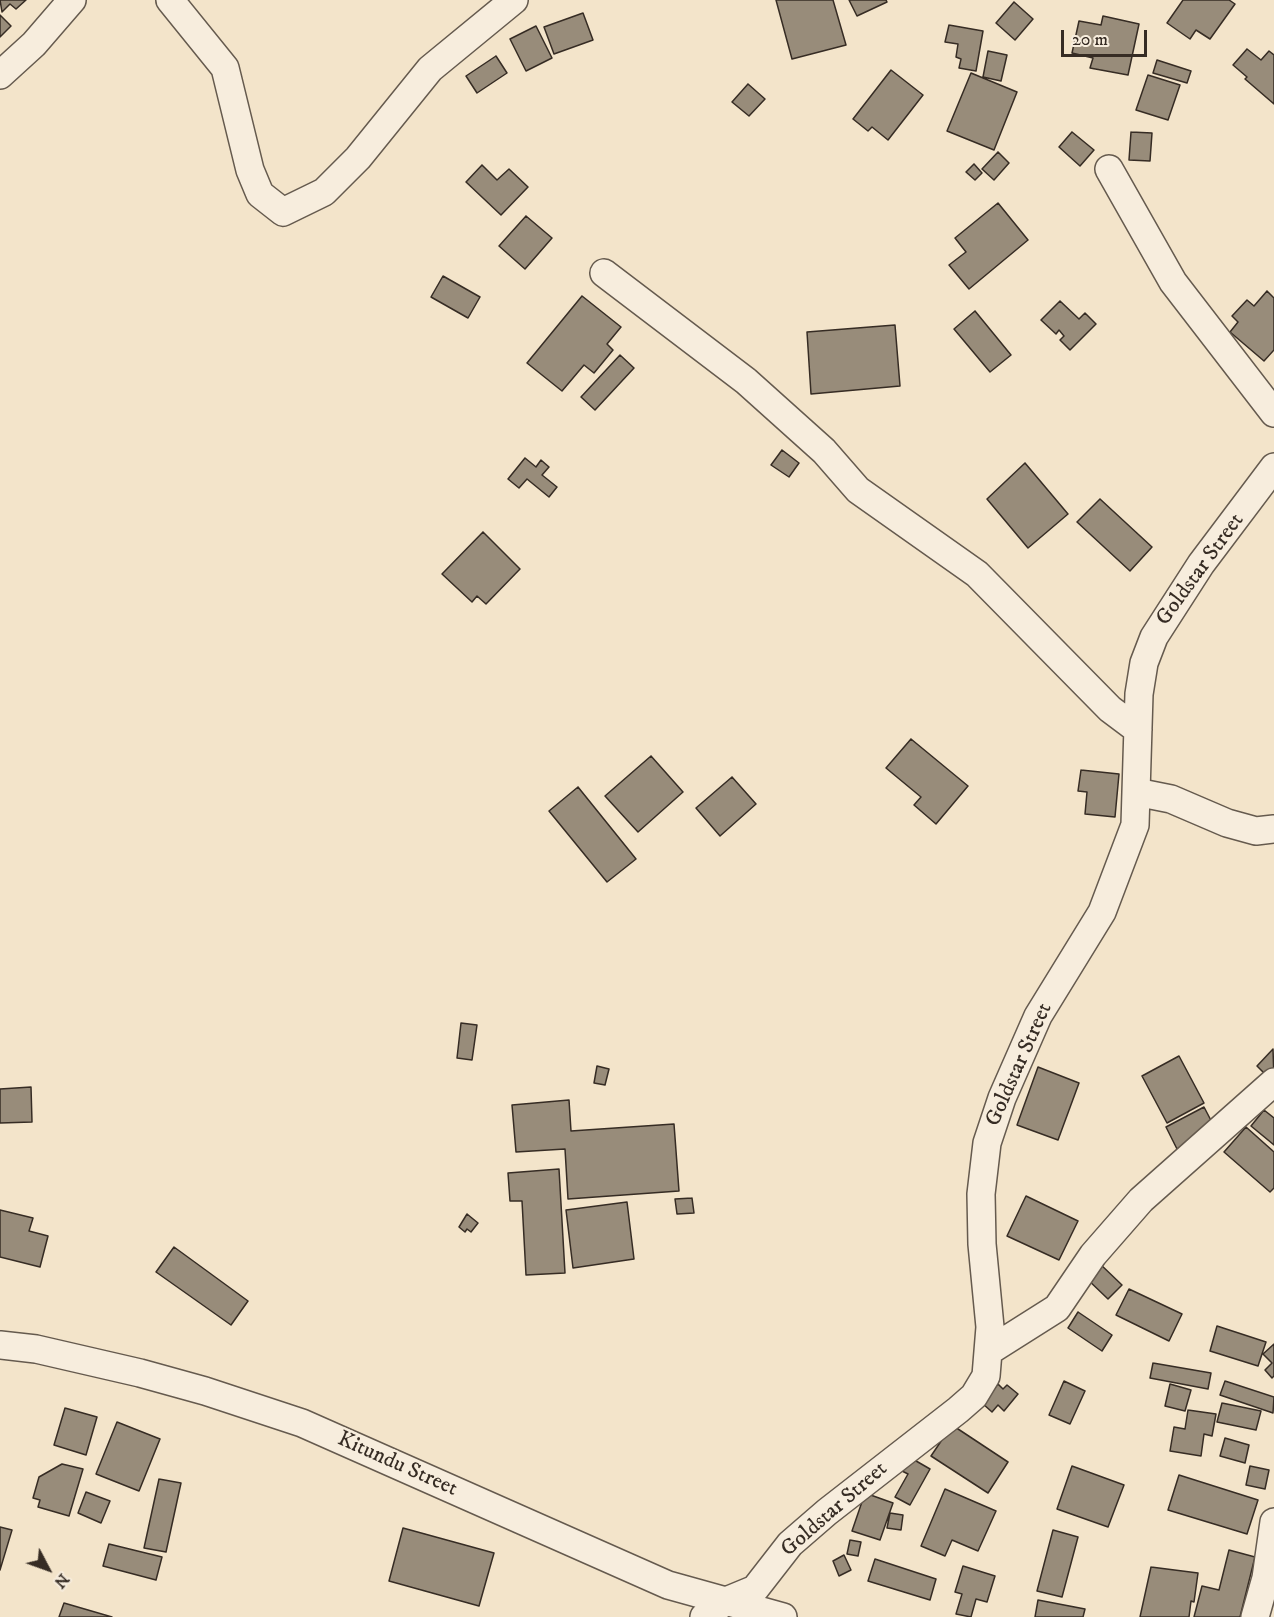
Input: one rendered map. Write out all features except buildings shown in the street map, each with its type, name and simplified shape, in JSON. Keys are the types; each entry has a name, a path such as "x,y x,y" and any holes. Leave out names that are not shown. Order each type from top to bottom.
{"street":[{"path":"0,75 34,44 72,0"},
{"path":"170,0 225,68 253,178 260,194 283,212 330,186 358,159 430,69 514,0"},
{"path":"1109,169 1173,282 1274,413"},
{"path":"604,273 746,381 824,452 858,490 977,574 1110,709 1138,730"},
{"name":"Goldstar Street","path":"704,1617 726,1601 755,1589 798,1538 974,1396 986,1376 990,1327 982,1244 981,1194 987,1143 1002,1098 1038,1016 1102,912 1135,825 1138,730 1144,663 1154,637 1201,564 1271,479"},
{"path":"1136,792 1171,798 1227,823 1256,831 1274,829"},
{"path":"989,1351 1057,1308 1093,1256 1141,1200 1274,1082"},
{"name":"Kitundu Street","path":"0,1345 36,1349 140,1373 205,1391 302,1423 668,1585 783,1617"},
{"path":"1255,1617 1266,1578 1274,1522"}]}
